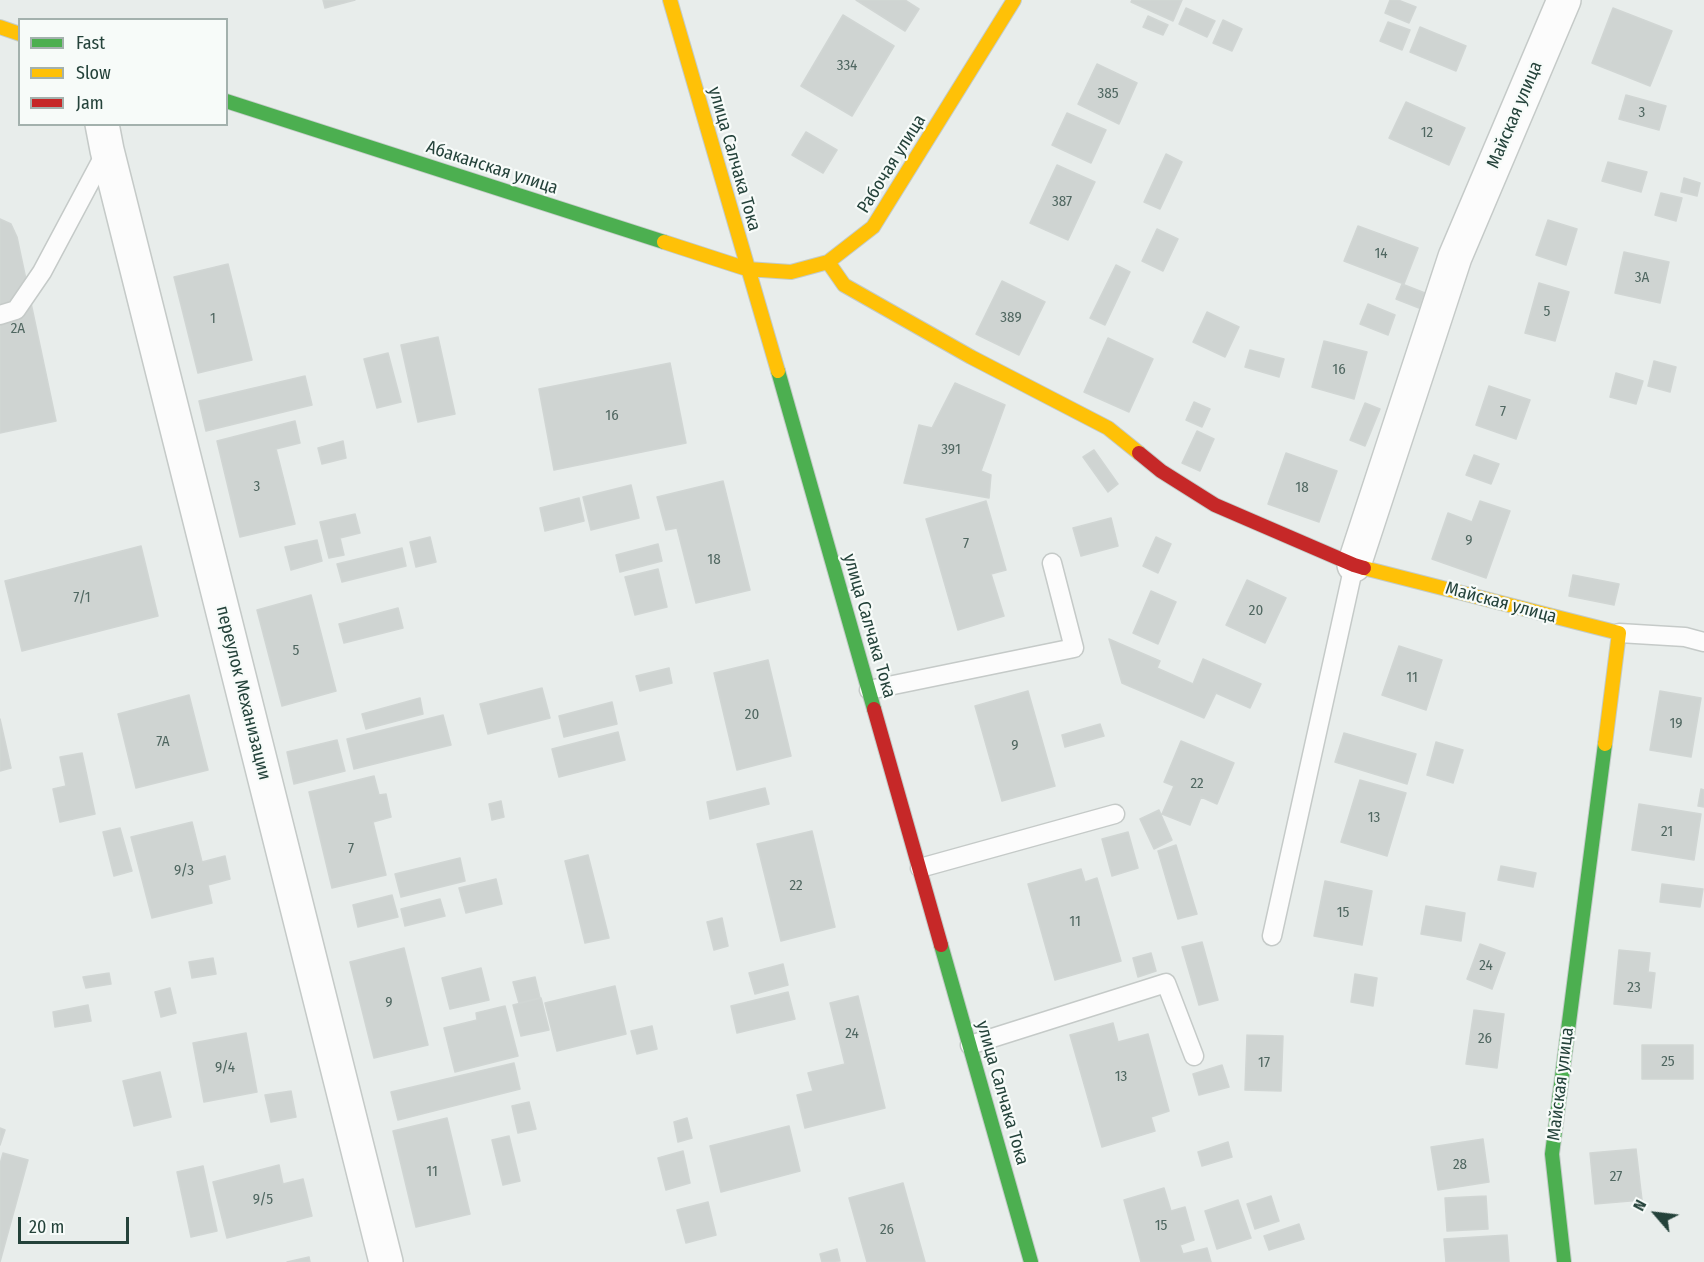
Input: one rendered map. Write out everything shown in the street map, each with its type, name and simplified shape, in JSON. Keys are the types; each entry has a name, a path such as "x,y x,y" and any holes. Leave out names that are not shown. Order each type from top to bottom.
{"main road":[{"name":"улица Салчака Тока","path":"670,0 790,411 1031,1262"},
{"name":"Рабочая улица","path":"747,269 791,272 828,262 873,227 1014,0"},
{"path":"0,27 18,33"},
{"name":"Абаканская улица","path":"228,102 747,269"},
{"path":"828,262 844,285 971,357 1108,428 1161,471 1215,505 1354,565"},
{"name":"Майская улица","path":"1354,565 1619,633 1552,1154 1564,1262"}],"street":[{"name":"Майская улица","path":"1354,565 1455,258 1564,0"},
{"name":"переулок Механизации","path":"105,137 386,1262"}],"lane":[{"path":"0,315 16,310 42,272 105,137"},
{"path":"869,690 1074,648 1052,563"},
{"path":"1272,936 1354,565"},
{"path":"1619,633 1685,637 1704,642"},
{"path":"920,868 1115,814"},
{"path":"970,1045 1166,982 1194,1056"}],"building":[{"path":"323,0 355,0 325,8"},
{"path":"856,0 905,0 919,9 905,31"},
{"path":"1132,0 1182,0 1173,21 1131,2"},
{"path":"1390,0 1398,0 1416,7 1409,23 1385,13"},
{"path":"1186,8 1215,21 1207,37 1179,24"},
{"path":"1613,8 1672,31 1650,86 1592,63"},
{"path":"843,15 894,46 852,116 801,86"},
{"path":"1148,16 1168,25 1163,35 1143,27"},
{"path":"1223,20 1242,29 1232,51 1213,43"},
{"path":"1388,22 1410,30 1402,50 1380,41"},
{"path":"1420,27 1466,46 1456,71 1410,52"},
{"path":"1097,64 1137,83 1119,124 1078,104"},
{"path":"1626,95 1666,106 1659,130 1619,119"},
{"path":"1406,102 1465,128 1449,165 1389,138"},
{"path":"1067,113 1106,130 1091,163 1052,145"},
{"path":"806,132 837,150 823,173 792,155"},
{"path":"1166,154 1182,162 1160,209 1144,202"},
{"path":"1608,162 1647,172 1641,192 1602,181"},
{"path":"1057,165 1095,182 1068,240 1030,223"},
{"path":"1684,178 1700,183 1697,196 1681,192"},
{"path":"1661,193 1682,198 1676,221 1655,215"},
{"path":"0,219 11,224 17,237 56,421 0,433"},
{"path":"1548,220 1577,229 1566,265 1536,255"},
{"path":"1358,226 1418,248 1404,284 1344,261"},
{"path":"1157,229 1178,239 1163,271 1142,261"},
{"path":"1624,252 1669,262 1660,303 1615,293"},
{"path":"228,264 252,360 198,373 174,277"},
{"path":"1116,265 1130,272 1105,325 1090,318"},
{"path":"1002,281 1045,302 1019,355 976,334"},
{"path":"1539,283 1569,292 1555,341 1525,333"},
{"path":"1402,284 1425,293 1419,308 1396,299"},
{"path":"1368,304 1395,315 1388,335 1360,324"},
{"path":"1207,312 1239,327 1225,357 1193,342"},
{"path":"438,337 455,414 418,422 401,345"},
{"path":"1108,338 1153,359 1129,412 1084,392"},
{"path":"1324,341 1367,352 1354,399 1312,387"},
{"path":"1250,350 1284,359 1279,377 1245,367"},
{"path":"388,353 401,402 377,408 364,359"},
{"path":"1654,361 1676,367 1670,392 1648,386"},
{"path":"670,363 686,443 554,470 539,389"},
{"path":"1616,373 1643,381 1636,404 1610,397"},
{"path":"305,376 312,405 206,431 199,401"},
{"path":"955,383 1005,405 981,471 991,475 989,498 904,483 919,425 932,428"},
{"path":"1489,386 1530,400 1516,439 1476,425"},
{"path":"1194,402 1210,409 1202,427 1186,420"},
{"path":"1365,403 1380,409 1365,446 1350,440"},
{"path":"295,421 300,443 276,449 295,524 240,537 217,441"},
{"path":"1197,431 1214,439 1200,471 1182,463"},
{"path":"343,441 346,458 322,464 318,448"},
{"path":"1094,450 1118,484 1108,492 1083,457"},
{"path":"1286,453 1337,471 1319,522 1268,504"},
{"path":"1474,455 1499,464 1491,484 1466,475"},
{"path":"723,481 750,590 696,603 677,528 666,530 657,497"},
{"path":"631,485 639,518 591,530 583,497"},
{"path":"579,498 584,521 545,531 540,508"},
{"path":"986,501 1006,570 991,574 1004,616 958,630 926,519"},
{"path":"1480,501 1510,511 1486,578 1432,559 1448,513 1472,522"},
{"path":"355,514 360,533 340,538 344,555 329,558 320,522"},
{"path":"1111,518 1118,546 1081,556 1073,528"},
{"path":"430,537 436,562 416,567 410,542"},
{"path":"1156,537 1171,544 1158,573 1143,566"},
{"path":"317,540 322,561 291,570 285,547"},
{"path":"658,544 662,561 620,572 616,555"},
{"path":"141,546 158,616 22,651 5,581"},
{"path":"402,548 406,566 342,582 337,564"},
{"path":"658,569 667,607 635,615 625,577"},
{"path":"1573,575 1619,584 1614,605 1569,596"},
{"path":"1247,580 1286,598 1265,643 1226,625"},
{"path":"1151,591 1176,602 1158,644 1133,633"},
{"path":"311,595 336,691 282,706 257,610"},
{"path":"398,608 403,628 344,643 339,624"},
{"path":"1109,639 1160,661 1157,668 1193,684 1203,659 1261,684 1250,708 1216,693 1204,718 1122,683"},
{"path":"1399,646 1442,660 1426,710 1382,695"},
{"path":"768,660 791,756 737,770 714,673"},
{"path":"669,668 672,683 640,691 636,676"},
{"path":"542,688 550,718 488,734 480,704"},
{"path":"1028,691 1055,786 1002,801 975,706"},
{"path":"1660,691 1701,698 1691,757 1650,750"},
{"path":"189,695 208,770 136,788 118,714"},
{"path":"420,698 423,714 366,729 362,714"},
{"path":"612,702 617,724 564,737 559,716"},
{"path":"443,715 451,745 354,769 347,739"},
{"path":"0,719 11,768 0,771"},
{"path":"1100,724 1104,736 1065,747 1062,735"},
{"path":"618,732 625,760 559,777 552,749"},
{"path":"1344,733 1416,754 1407,784 1335,762"},
{"path":"337,740 345,771 294,784 287,752"},
{"path":"1181,741 1234,763 1217,804 1201,797 1190,825 1162,814 1174,786 1164,782"},
{"path":"1436,742 1463,750 1453,783 1427,775"},
{"path":"82,753 95,814 60,822 53,789 66,786 60,757"},
{"path":"374,776 379,795 386,794 391,817 373,822 386,875 332,888 309,792"},
{"path":"1360,780 1406,793 1387,856 1341,842"},
{"path":"765,788 769,804 710,819 707,802"},
{"path":"1701,789 1704,790 1704,807 1698,806"},
{"path":"501,801 504,817 492,820 489,804"},
{"path":"1639,804 1701,814 1694,860 1632,850"},
{"path":"1159,810 1172,840 1154,849 1140,819"},
{"path":"192,822 202,862 225,856 230,879 208,885 212,903 152,918 131,837"},
{"path":"120,828 132,871 114,876 103,832"},
{"path":"812,831 835,927 781,941 757,844"},
{"path":"1128,832 1138,868 1112,876 1102,839"},
{"path":"1176,845 1197,914 1178,919 1158,851"},
{"path":"588,855 609,938 585,943 565,861"},
{"path":"460,858 465,881 401,897 395,874"},
{"path":"1501,866 1536,873 1533,887 1498,880"},
{"path":"1081,869 1085,882 1097,878 1121,961 1055,980 1028,884"},
{"path":"496,879 502,904 466,913 459,888"},
{"path":"1325,881 1372,891 1362,945 1314,936"},
{"path":"1662,884 1703,889 1700,907 1660,902"},
{"path":"392,895 398,917 358,927 353,905"},
{"path":"440,899 445,916 405,926 401,909"},
{"path":"1426,906 1465,913 1461,941 1421,934"},
{"path":"722,918 728,946 714,950 707,922"},
{"path":"1202,942 1218,1000 1199,1005 1182,947"},
{"path":"1480,944 1505,953 1492,989 1467,979"},
{"path":"404,948 428,1045 374,1058 350,962"},
{"path":"1619,950 1650,953 1648,972 1655,973 1651,1008 1614,1004"},
{"path":"1151,953 1156,971 1138,977 1133,958"},
{"path":"213,958 216,974 192,978 189,962"},
{"path":"783,964 788,985 755,994 749,973"},
{"path":"481,968 489,1000 450,1009 442,978"},
{"path":"109,973 111,984 86,988 83,977"},
{"path":"1355,974 1377,978 1373,1006 1351,1002"},
{"path":"535,977 540,998 519,1003 513,982"},
{"path":"615,986 626,1034 557,1051 545,1003"},
{"path":"170,988 176,1013 161,1017 155,992"},
{"path":"788,992 795,1019 737,1033 731,1006"},
{"path":"858,996 885,1108 805,1128 797,1095 813,1091 808,1073 845,1064 830,1003"},
{"path":"541,998 549,1030 521,1036 513,1005"},
{"path":"88,1005 91,1021 55,1027 53,1012"},
{"path":"505,1006 518,1056 455,1072 444,1028 477,1020 476,1013"},
{"path":"1474,1010 1504,1014 1497,1068 1466,1064"},
{"path":"1113,1023 1118,1042 1148,1034 1169,1111 1151,1117 1155,1131 1102,1147 1070,1035"},
{"path":"652,1026 657,1049 637,1054 631,1031"},
{"path":"246,1033 257,1092 204,1102 193,1043"},
{"path":"1247,1035 1283,1036 1281,1091 1245,1090"},
{"path":"1642,1045 1693,1045 1693,1079 1642,1079"},
{"path":"514,1063 520,1089 398,1120 391,1092"},
{"path":"1222,1065 1229,1087 1199,1095 1193,1074"},
{"path":"160,1072 171,1117 134,1126 123,1081"},
{"path":"291,1091 296,1117 271,1122 265,1095"},
{"path":"529,1102 536,1129 518,1133 512,1106"},
{"path":"447,1118 470,1214 416,1227 393,1131"},
{"path":"687,1118 692,1138 678,1142 674,1122"},
{"path":"789,1126 800,1171 721,1192 710,1146"},
{"path":"0,1128 5,1130 0,1145"},
{"path":"509,1136 520,1181 503,1185 492,1140"},
{"path":"1483,1139 1489,1182 1438,1190 1431,1147"},
{"path":"1228,1142 1232,1157 1202,1166 1198,1152"},
{"path":"1636,1149 1642,1200 1595,1204 1590,1153"},
{"path":"683,1151 690,1183 666,1190 658,1158"},
{"path":"3,1153 28,1160 0,1262 0,1164"},
{"path":"279,1165 283,1184 303,1179 312,1216 227,1238 213,1182"},
{"path":"203,1166 217,1231 191,1237 177,1172"},
{"path":"903,1183 925,1262 867,1262 849,1198"},
{"path":"1164,1188 1171,1211 1185,1207 1194,1240 1180,1245 1183,1254 1207,1248 1211,1262 1141,1262 1124,1200"},
{"path":"1271,1196 1279,1221 1255,1229 1247,1204"},
{"path":"1486,1196 1488,1229 1447,1231 1445,1198"},
{"path":"1238,1200 1251,1238 1217,1249 1205,1211"},
{"path":"708,1202 716,1235 686,1243 677,1210"},
{"path":"1299,1224 1304,1239 1269,1250 1264,1236"},
{"path":"1507,1235 1509,1262 1446,1262 1444,1239"},
{"path":"837,1249 840,1261 822,1262 820,1254"},
{"path":"309,1257 310,1262 287,1262"}],"traffic: fast":[{"path":"228,102 664,242"},
{"path":"778,371 874,709"},
{"path":"1564,1262 1552,1154 1605,744"},
{"path":"941,945 1031,1262"}],"traffic: slow":[{"path":"670,0 778,371"},
{"path":"664,242 747,269 791,272 828,262 873,227 1014,0"},
{"path":"0,27 18,33"},
{"path":"828,262 844,285 971,357 1108,428 1139,453"},
{"path":"1364,568 1619,633 1605,744"}],"traffic: jam":[{"path":"1139,453 1161,471 1215,505 1364,568"},
{"path":"874,709 941,945"}]}
